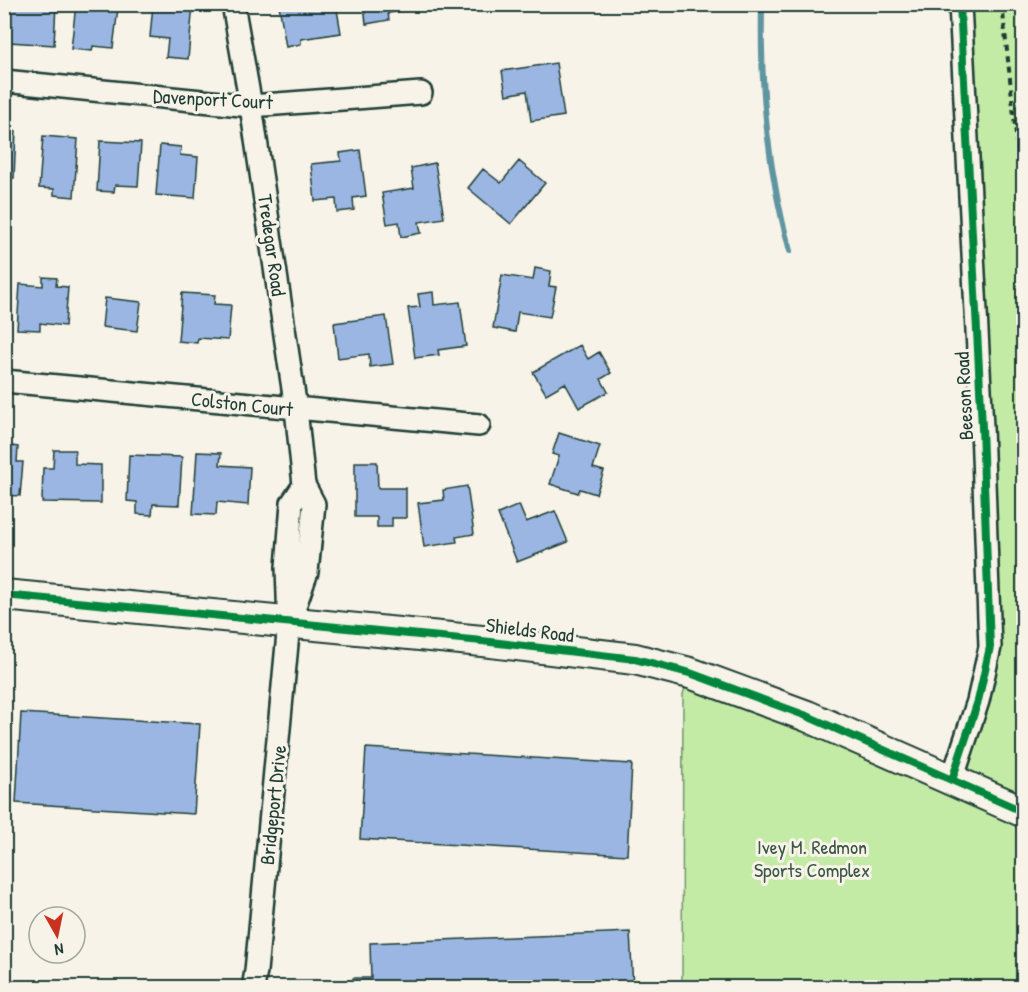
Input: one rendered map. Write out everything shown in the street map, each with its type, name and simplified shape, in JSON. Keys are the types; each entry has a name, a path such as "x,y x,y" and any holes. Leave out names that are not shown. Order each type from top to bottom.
{"street":[{"name":"Tredegar Road","path":"233,4 251,106 296,409 304,485 292,503 287,567 289,623"},
{"name":"Beeson Road","path":"952,780 978,701 990,647 982,427 960,4"},
{"name":"Davenport Court","path":"4,81 251,106 421,93"},
{"name":"Colston Court","path":"4,381 479,425"},
{"name":"Shields Road","path":"4,595 490,642 635,659 666,665 807,716 1023,812"},
{"name":"Bridgeport Drive","path":"253,987 276,779 289,623"}],"path":[{"path":"1002,4 1023,210"}],"green space":[{"name":"Ivey M. Redmon Sports Complex","path":"960,5 1023,5 1023,987 682,988 683,694 690,673 952,780 990,647"}],"building":[{"path":"12,4 56,4 54,45 9,42"},
{"path":"76,4 118,8 113,48 93,46 92,51 71,49"},
{"path":"177,4 193,4 188,59 166,57 168,39 150,37 153,5 177,7"},
{"path":"336,4 341,33 301,39 301,44 286,47 279,5"},
{"path":"364,4 417,4 418,9 388,13 389,20 366,24"},
{"path":"556,63 564,116 531,121 527,91 506,95 502,71"},
{"path":"4,131 16,131 14,178 4,178"},
{"path":"43,136 78,139 74,197 54,195 54,189 39,188"},
{"path":"100,141 141,143 138,186 115,185 114,192 97,191"},
{"path":"160,145 181,147 180,155 198,157 195,198 156,195"},
{"path":"360,150 366,196 353,198 354,210 337,212 336,199 315,201 311,164 341,161 340,153"},
{"path":"519,161 545,183 511,224 468,188 483,169 501,183"},
{"path":"435,163 444,218 419,222 421,233 401,237 399,222 387,224 382,193 414,188 411,168"},
{"path":"535,268 551,271 549,286 556,287 550,317 518,312 515,332 493,328 502,275 533,280"},
{"path":"43,277 57,278 56,286 68,287 65,326 40,323 40,330 17,329 20,284 43,286"},
{"path":"433,292 434,305 460,302 466,346 438,350 439,355 415,358 408,308 420,307 418,294"},
{"path":"182,293 215,295 214,304 231,305 228,340 198,338 197,343 178,341"},
{"path":"105,298 141,302 137,331 102,327"},
{"path":"386,316 393,364 370,367 369,354 338,358 334,323"},
{"path":"580,345 588,359 599,352 611,373 601,379 608,392 579,408 565,383 546,394 533,372"},
{"path":"559,433 600,446 593,468 604,471 596,494 580,489 578,493 550,484 559,456 552,454"},
{"path":"4,445 18,447 17,462 23,462 20,496 4,495"},
{"path":"54,450 75,450 75,464 101,465 101,503 42,502 43,468 53,468"},
{"path":"197,452 221,453 220,465 250,467 248,505 217,502 216,515 193,514"},
{"path":"129,455 182,457 179,505 153,504 152,515 137,514 137,502 127,501"},
{"path":"355,462 377,462 378,488 406,488 406,518 392,518 392,527 377,527 377,517 355,517"},
{"path":"467,486 474,534 456,537 457,542 424,547 418,503 444,500 443,490"},
{"path":"519,505 526,522 555,511 568,542 517,562 498,514"},
{"path":"21,713 200,724 194,814 16,803"},
{"path":"366,748 632,764 627,855 360,839"},
{"path":"630,932 633,988 354,988 353,978 371,978 370,943"}],"waterway":[{"path":"762,4 762,67 767,129 776,190 790,251"}],"cycle path":[{"path":"952,780 978,701 990,647 982,427 960,4"},
{"path":"4,595 482,641 635,659 690,673 807,716 1024,812"}]}
